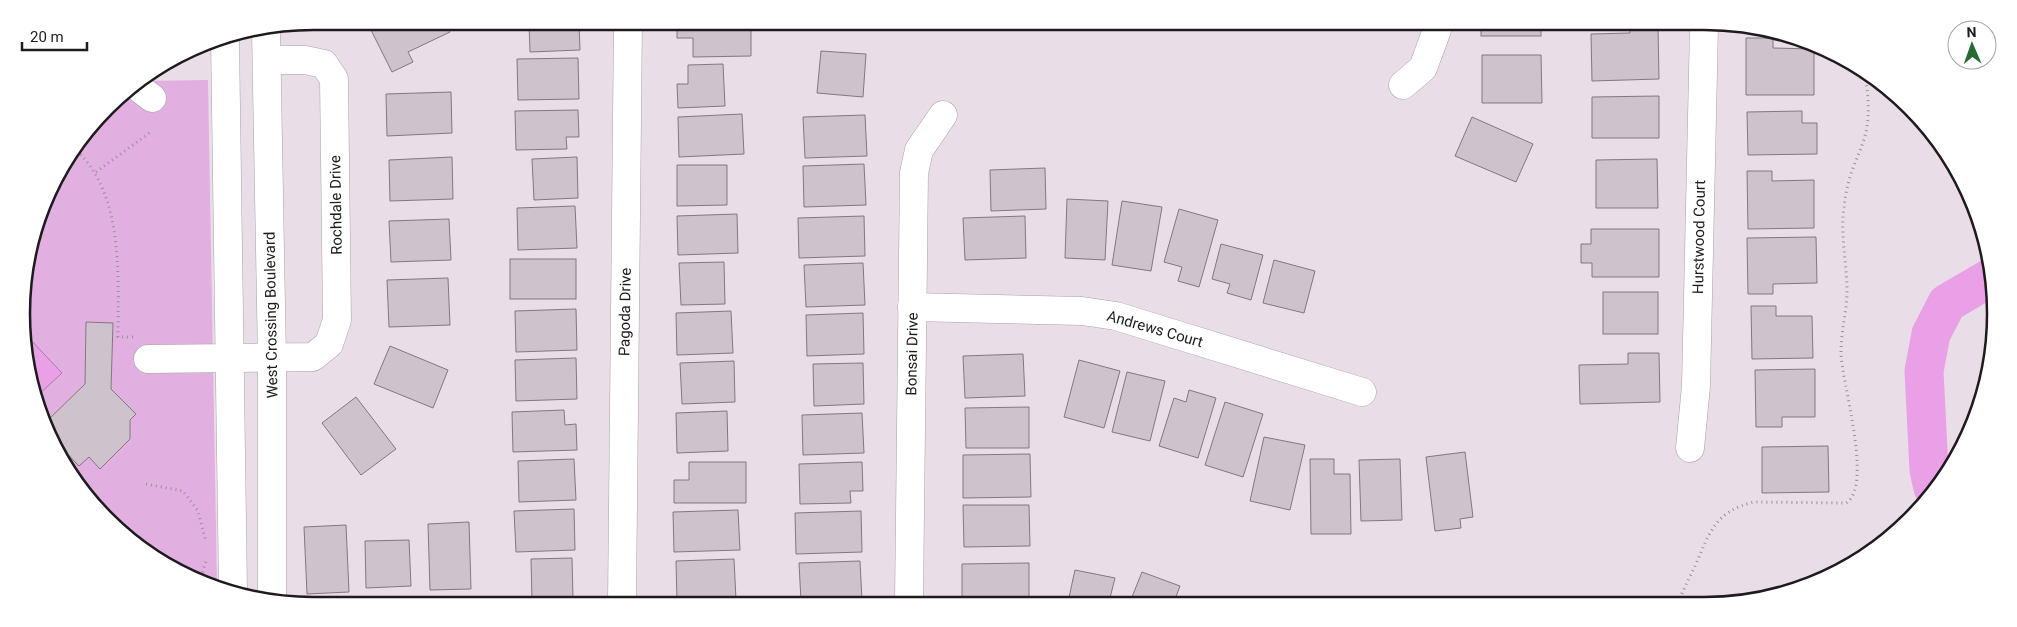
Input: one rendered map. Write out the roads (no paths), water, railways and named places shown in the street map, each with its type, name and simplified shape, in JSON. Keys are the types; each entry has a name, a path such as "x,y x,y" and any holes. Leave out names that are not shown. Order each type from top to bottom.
{"street":[{"name":"Pagoda Drive","path":"622,597 628,30"},
{"path":"1403,85 1423,68 1436,30"},
{"name":"Hurstwood Court","path":"1690,448 1696,386 1704,30"},
{"name":"West Crossing Boulevard","path":"266,34 272,358 272,594"},
{"path":"225,44 233,585"},
{"name":"Rochdale Drive","path":"267,60 305,60 324,64 334,79 337,320 329,344 313,357 272,358"},
{"name":"Bonsai Drive","path":"909,597 914,173 919,150 942,115"},
{"name":"Andrews Court","path":"912,307 1082,312 1116,316 1362,392"},
{"path":"145,348 231,357 272,358"}],"waterway":[{"path":"1931,481 1929,470 1924,371 1931,334 1947,303 1985,281"}]}
